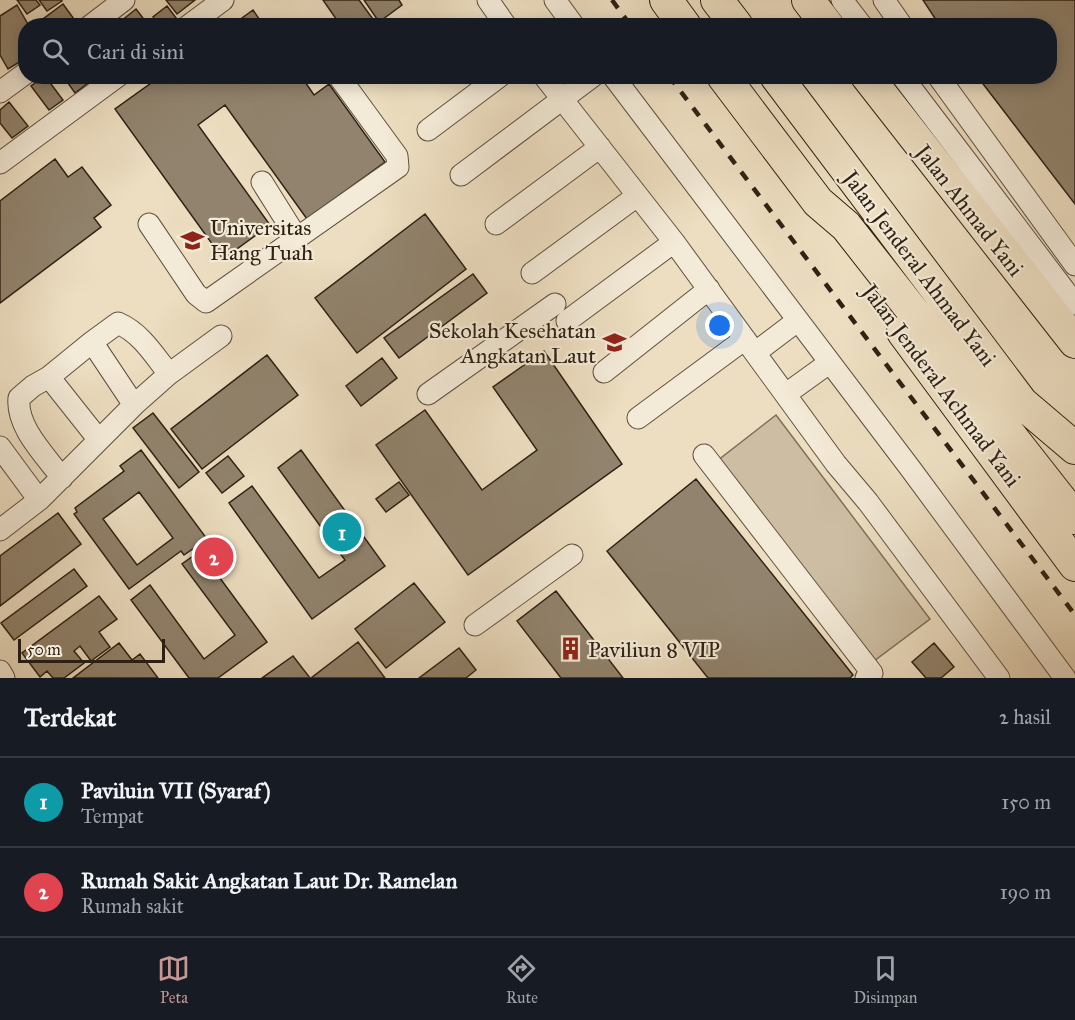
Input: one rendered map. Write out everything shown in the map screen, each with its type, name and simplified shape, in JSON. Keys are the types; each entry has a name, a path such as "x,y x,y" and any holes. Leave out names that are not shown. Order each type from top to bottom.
{"highway":[{"path":"666,0 679,18"},
{"path":"717,0 731,18"},
{"path":"808,0 822,18"},
{"name":"Jalan Jenderal Ahmad Yani","path":"729,84 818,202"},
{"name":"Jalan Jenderal Ahmad Yani","path":"782,84 1022,403 1075,448"},
{"name":"Jalan Ahmad Yani","path":"873,84 1075,342"},
{"path":"818,202 846,226 1075,518"},
{"name":"Jalan Jenderal Achmad Yani","path":"818,202 833,237 1075,565"}],"street":[{"path":"100,18 124,0"},
{"path":"199,18 224,0"},
{"path":"488,0 500,18"},
{"path":"555,0 568,18"},
{"path":"842,0 856,18"},
{"path":"884,0 896,18"},
{"path":"0,92 18,79"},
{"path":"0,163 107,84"},
{"path":"149,224 196,294 206,302 398,166 397,156 345,84"},
{"path":"428,130 489,84"},
{"path":"550,84 674,242 836,464 953,614 999,678"},
{"path":"461,175 583,84"},
{"path":"619,84 1065,678"},
{"path":"908,84 1075,304"},
{"path":"944,84 1075,265"},
{"path":"496,224 600,147"},
{"path":"262,182 297,238"},
{"path":"532,273 637,196"},
{"path":"428,394 674,242"},
{"path":"604,372 709,289"},
{"path":"638,418 750,346 797,321"},
{"path":"62,478 30,435 17,411 19,398 118,323 130,328 142,340 169,374"},
{"path":"0,530 35,504 134,405 169,374 221,336"},
{"path":"92,342 134,405"},
{"path":"786,393 829,363"},
{"path":"49,377 99,440"},
{"path":"0,447 35,504"},
{"path":"704,455 872,673 866,678"},
{"path":"0,475 6,475 35,504"},
{"path":"475,625 572,555"},
{"path":"0,671 4,678"}],"shaded area":[{"path":"776,415 930,619 870,664 717,461"}],"building":[{"path":"17,0 36,0 40,5 27,14"},
{"path":"39,0 61,0 62,1 47,11"},
{"path":"166,0 195,0 177,14"},
{"path":"323,0 359,0 372,18 335,18"},
{"path":"364,0 399,0 402,5 384,18 376,18"},
{"path":"923,0 1075,0 1075,204 983,84 1057,84 1057,18 935,18"},
{"path":"63,4 73,18 44,18"},
{"path":"17,5 24,18 18,18 18,63 8,69 0,55 0,16"},
{"path":"167,6 176,18 154,18"},
{"path":"136,9 143,18 125,18"},
{"path":"253,10 258,18 242,18"},
{"path":"51,84 63,100 49,110 31,86"},
{"path":"69,84 87,84 75,93"},
{"path":"150,84 306,84 314,95 329,84 385,162 307,219 225,105 198,125 270,225 223,259 115,109"},
{"path":"9,102 28,126 12,138 0,123 0,110"},
{"path":"55,159 68,177 82,167 111,205 94,218 101,227 0,303 0,201"},
{"path":"425,214 466,269 357,353 315,298"},
{"path":"473,274 487,293 399,358 384,338"},
{"path":"544,351 622,464 468,575 376,445 425,410 482,490 537,450 493,387"},
{"path":"267,355 298,395 202,469 171,429"},
{"path":"382,358 397,378 361,406 346,386"},
{"path":"153,413 199,472 179,488 133,428"},
{"path":"141,450 207,539 184,555 181,551 129,589 74,514 77,512 75,508 124,471 120,466","holes":["139,492 173,538 137,565 103,519"]},
{"path":"301,450 385,566 312,619 229,503 252,486 319,578 345,560 278,468"},
{"path":"228,456 244,476 222,493 206,473"},
{"path":"696,479 853,675 850,678 708,678 607,551"},
{"path":"399,482 409,495 386,512 376,499"},
{"path":"58,513 81,544 0,606 0,556"},
{"path":"200,551 267,642 218,678 189,678 131,600 150,585 204,659 235,635 182,564"},
{"path":"74,569 87,586 14,640 1,623"},
{"path":"414,583 445,622 386,668 355,629"},
{"name":"Paviliun 8 VIP","path":"556,591 623,678 561,678 517,621"},
{"path":"99,596 117,619 99,632 110,647 91,661 80,646 74,651 84,663 64,678 53,678 47,671 40,677 22,653"},
{"path":"358,642 385,678 311,678"},
{"path":"119,643 132,660 140,654 158,678 73,678"},
{"path":"934,643 954,667 941,678 926,678 912,662"},
{"path":"459,648 476,670 466,678 419,678"},
{"path":"293,656 310,678 262,678"}],"railway":[{"path":"612,0 625,18"},
{"path":"675,84 1075,615"}],"place":[{"name":"Universitas Hang Tuah","path":"192,240"},
{"name":"Sekolah Kesehatan Angkatan Laut","path":"614,343"},
{"name":"Paviluin VII (Syaraf)","path":"342,532"},
{"name":"Rumah Sakit Angkatan Laut Dr. Ramelan","path":"214,557"},
{"name":"Paviliun 8 VIP","path":"570,649"}]}
